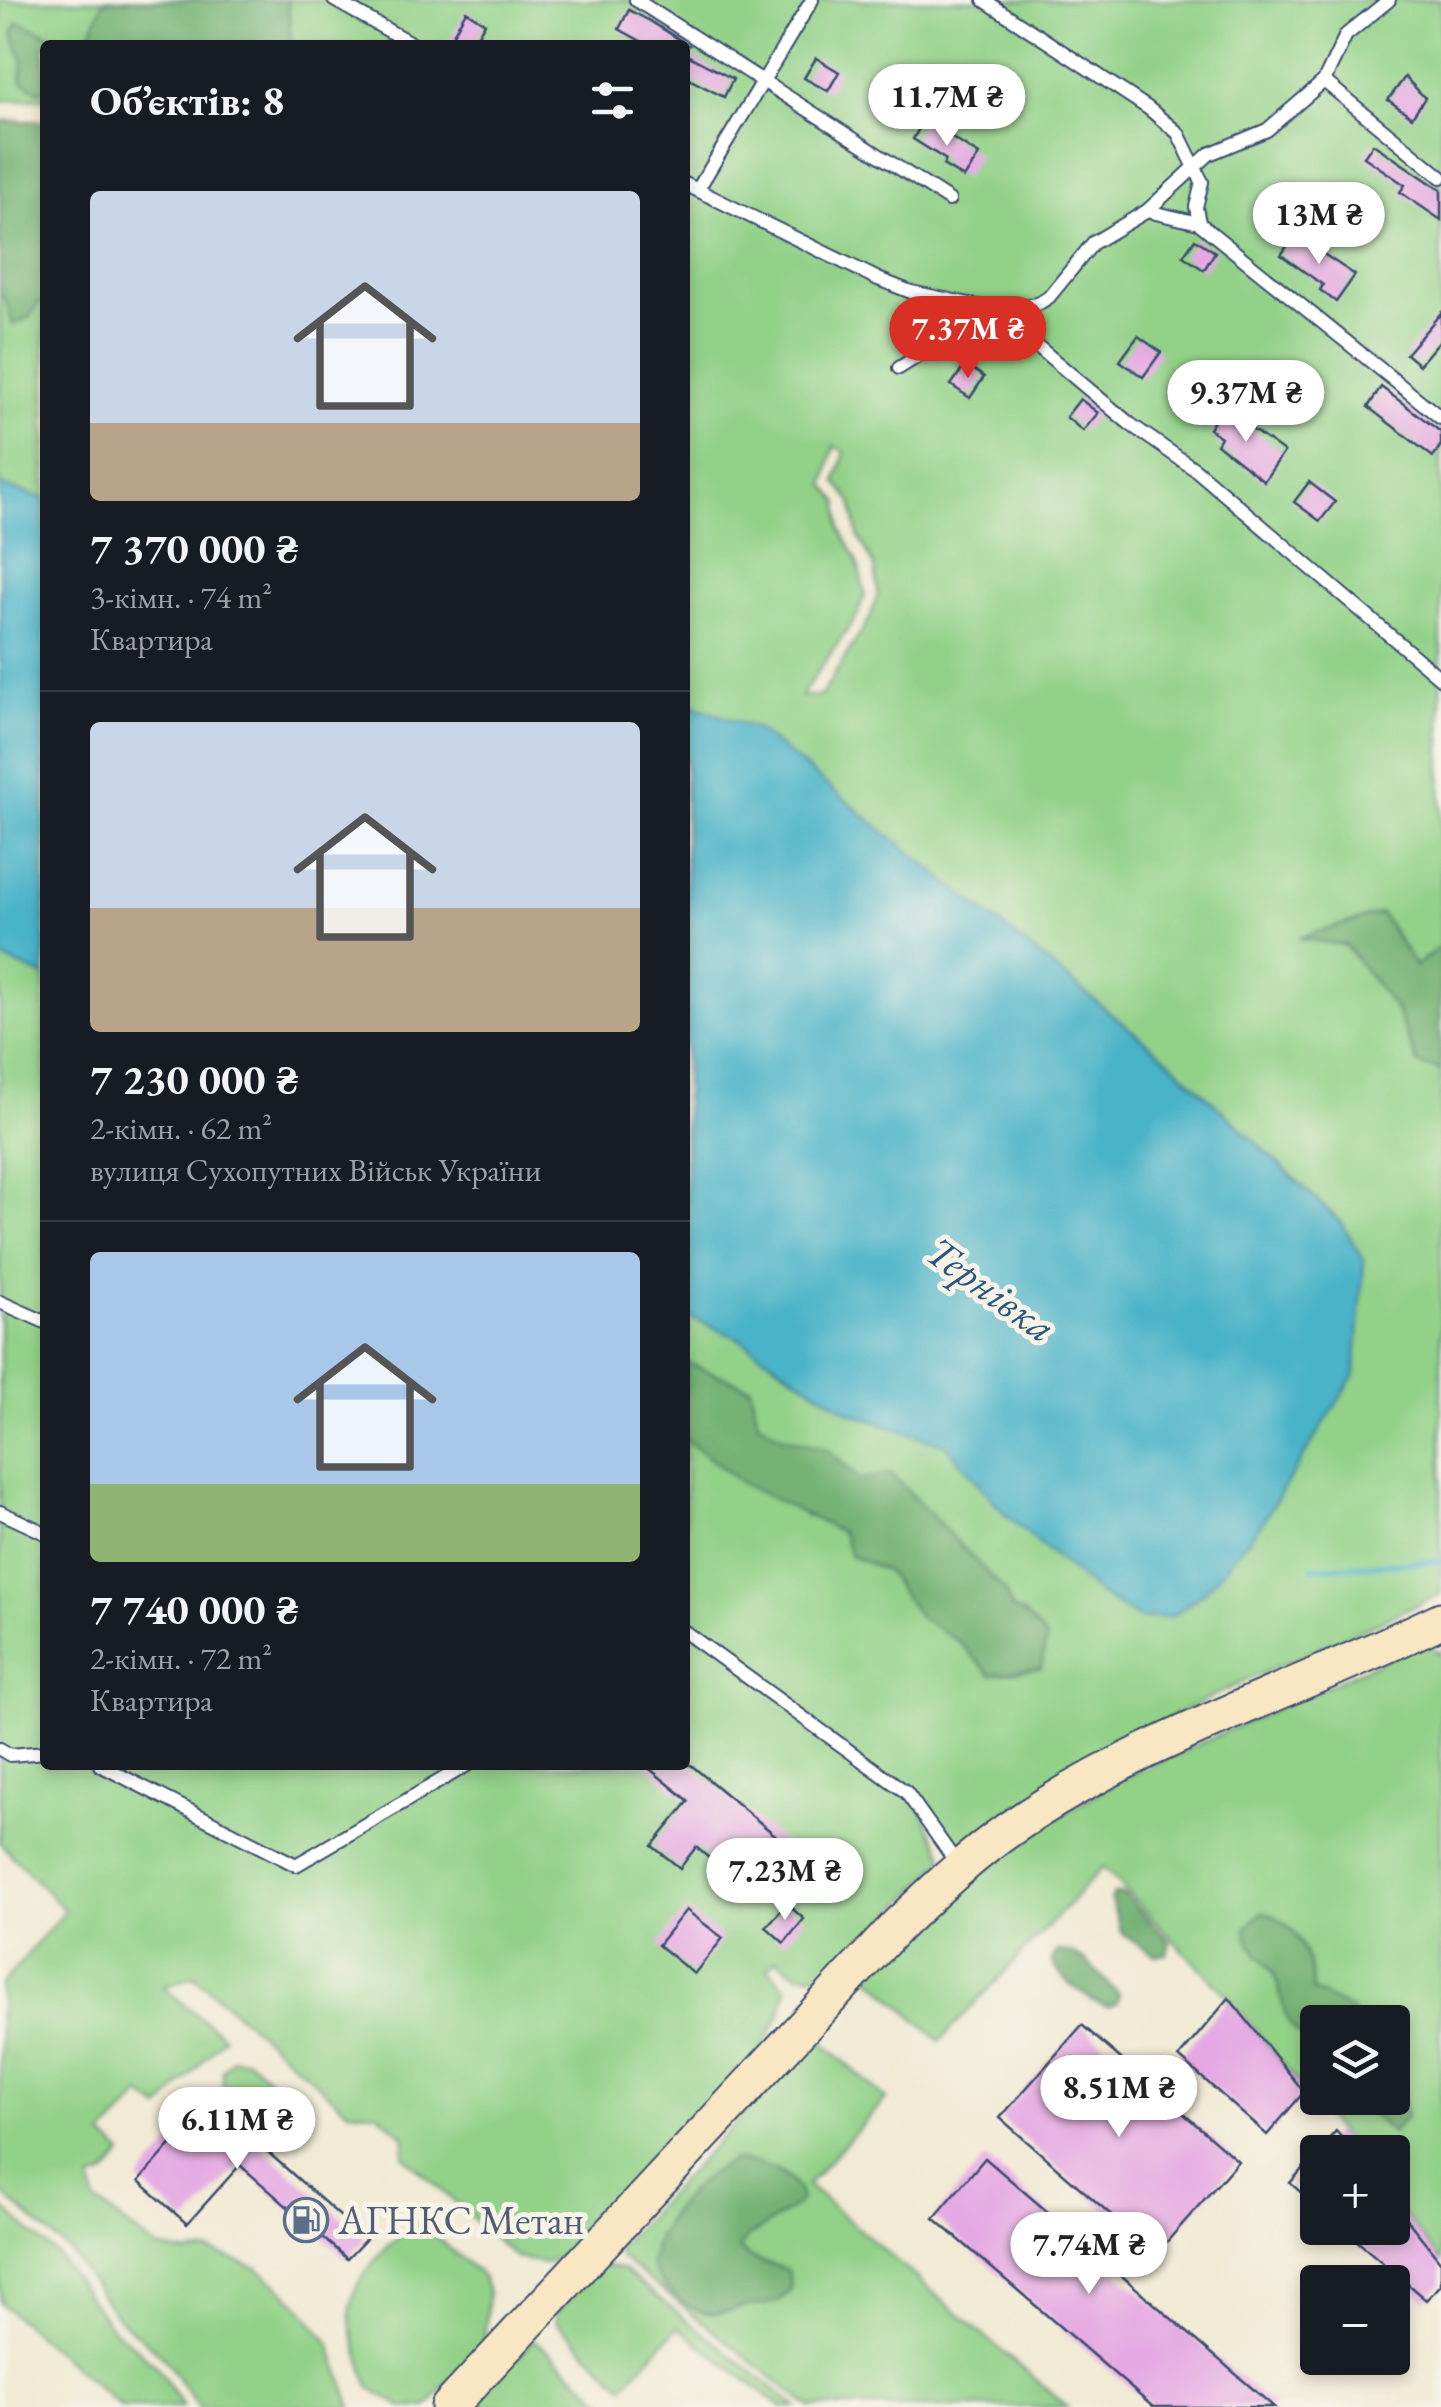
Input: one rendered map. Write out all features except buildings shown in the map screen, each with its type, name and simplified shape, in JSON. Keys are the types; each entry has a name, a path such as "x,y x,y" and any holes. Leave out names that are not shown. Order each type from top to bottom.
{"street":[{"path":"448,2407 898,1925 959,1867 1010,1829 1130,1760 1441,1620"}],"lane":[{"path":"334,0 405,40"},
{"path":"636,0 949,200"},
{"path":"812,0 765,80 692,186 878,279 911,292 992,309 1038,304 1049,297 1093,243 1147,211 1196,163 1267,130 1324,81 1346,35 1389,0"},
{"path":"984,0 1148,108 1178,133 1202,182 1196,207 1200,223"},
{"path":"1324,81 1441,177"},
{"path":"1147,211 1200,223 1441,418"},
{"path":"899,368 992,309"},
{"path":"992,309 1130,424 1196,470 1441,679"},
{"path":"0,1302 40,1320"},
{"path":"0,1512 40,1531"},
{"path":"690,1637 906,1792 959,1867"},
{"path":"0,1749 10,1755 40,1752"},
{"path":"110,1770 296,1865 458,1770"}],"green space":[{"path":"0,0 1441,0 1441,946 1415,966 1381,913 1302,939 1345,945 1396,1010 1418,1064 1441,1070 1441,1594 1223,1691 1117,1747 959,1850 912,1792 943,1861 834,1974 797,1974 776,1959 768,1968 787,1988 780,2014 764,2046 585,2241 547,2263 516,2258 404,2156 405,2137 377,2112 348,2111 194,1976 163,1987 224,2037 160,2109 141,2095 103,2137 123,2154 106,2175 91,2180 95,2201 157,2248 189,2254 209,2251 258,2268 297,2302 330,2344 352,2407 198,2407 165,2358 117,2317 70,2252 0,2191 0,1986 65,1911 0,1843 0,957 40,975 40,1770 690,1770 690,1317 736,1337 851,1413 946,1445 1005,1514 1343,1224 1170,1061 757,730 690,705 690,40 40,40 40,98 0,101","holes":["834,446 845,452 836,482 852,502 858,535 875,567 878,594 870,618 821,696 801,696 857,616 865,594 857,560 841,530 839,502 825,485"]},
{"path":"104,0 288,0 291,40 88,40"},
{"path":"18,22 63,40 40,40 39,91 21,81 23,60 12,32"},
{"path":"0,121 40,121 40,303 30,317 13,325 5,298 0,295"},
{"path":"0,295 40,302 40,497 0,485"},
{"path":"1381,913 1415,966 1441,946 1441,1070 1418,1064 1396,1010 1345,945 1298,938"},
{"path":"690,1364 750,1387 758,1422 783,1437 827,1449 860,1480 891,1474 1005,1591 1012,1609 1024,1614 1046,1638 1041,1668 991,1675 959,1642 918,1616 886,1571 851,1556 842,1533 742,1483 690,1443"},
{"path":"1429,1639 1437,1654 1441,1650 1441,2262 1410,2223 1410,2135 1340,2135 1324,2115 1410,2115 1410,2005 1300,2005 1300,2085 1229,1998 1103,1867 940,2041 867,1974 963,1875 1117,1781"},
{"path":"1114,1894 1124,1894 1170,1942 1167,1954 1155,1955 1121,1932 1111,1900"},
{"path":"1262,1912 1285,1923 1306,1955 1313,1991 1341,2005 1300,2005 1300,2033 1295,2030 1285,2012 1276,1979 1252,1946 1246,1928"},
{"path":"1057,1951 1075,1955 1091,1966 1119,1994 1117,2003 1108,2007 1075,1988 1055,1967 1052,1960"},
{"path":"817,2037 886,2099 807,2185 1068,2407 810,2407 620,2257 617,2248"},
{"path":"232,2059 247,2059 300,2107 297,2127 277,2132 223,2084 223,2070"},
{"path":"1372,2115 1406,2115 1392,2133"},
{"path":"733,2160 774,2170 797,2190 801,2199 796,2206 748,2237 739,2248 748,2257 788,2270 791,2289 773,2303 710,2313 692,2308 674,2296 651,2264 669,2216 691,2190"},
{"path":"0,2205 57,2255 110,2326 157,2366 183,2407 121,2407 0,2303"},
{"path":"415,2224 422,2225 483,2277 488,2292 484,2342 427,2407 403,2407 370,2388 353,2333 351,2304 365,2273 396,2238"},
{"path":"601,2264 623,2270 797,2407 781,2407 678,2327 623,2386 557,2323 556,2313"},
{"path":"535,2340 608,2404 464,2407"}],"water":[{"path":"0,485 40,497 40,975 0,957"},
{"path":"690,705 757,729 1170,1061 1343,1225 1364,1261 1355,1374 1262,1523 1208,1588 1173,1616 1140,1619 1100,1595 1005,1514 946,1445 851,1413 736,1337 690,1317"}],"waterway":[{"name":"Тернівка","path":"1313,1568 1441,1561"}],"place":[{"name":"АГНКС Метан","path":"306,2220"}]}
